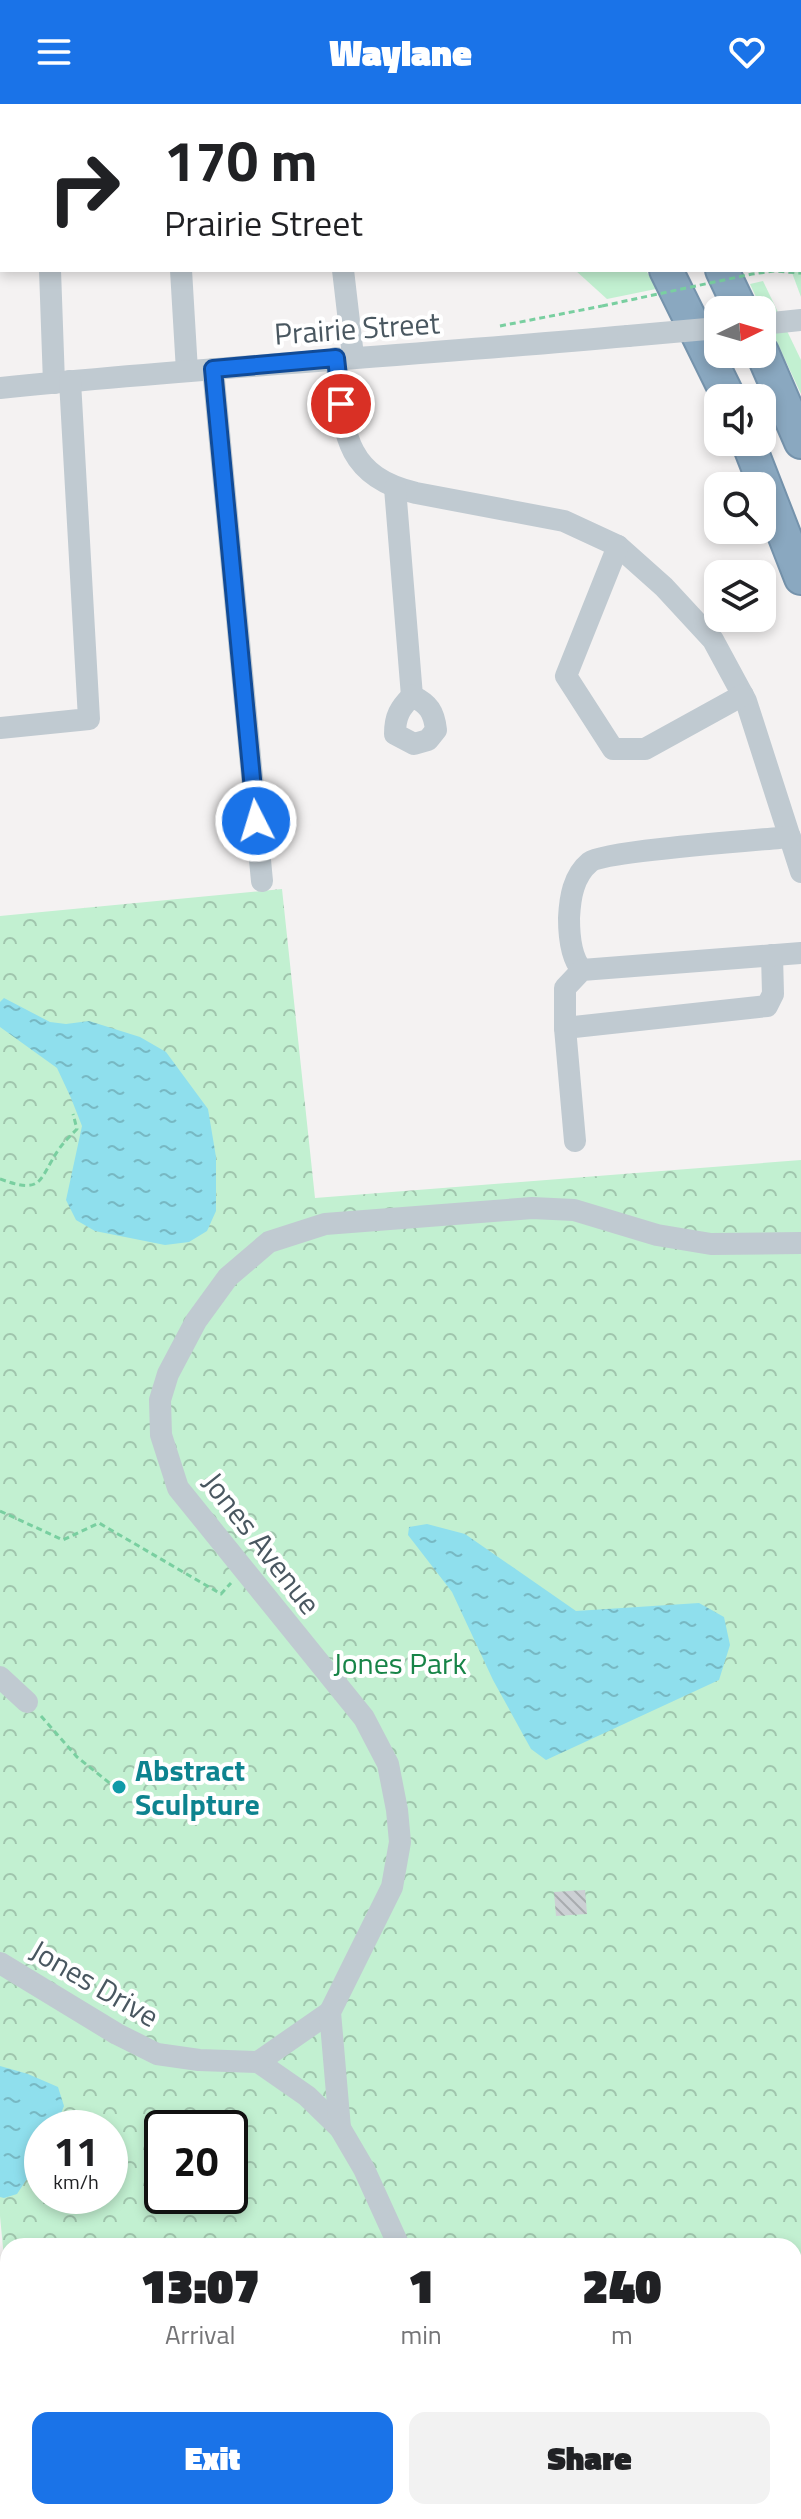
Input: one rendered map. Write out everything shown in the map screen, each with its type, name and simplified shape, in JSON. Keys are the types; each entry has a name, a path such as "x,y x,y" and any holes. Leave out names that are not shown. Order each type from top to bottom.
{"highway":[{"path":"667,272 722,384"},
{"path":"723,272 734,296"},
{"path":"769,368 801,442"},
{"path":"753,456 801,578"}],"street":[{"path":"0,728 89,719 50,272"},
{"path":"181,272 187,371"},
{"path":"343,272 344,427 357,458 374,478 395,488 564,521 618,546 664,587 713,640 743,695 801,872"},
{"path":"776,323 801,320"},
{"name":"Prairie Street","path":"0,388 704,329"},
{"path":"213,369 262,881"},
{"path":"395,488 412,696"},
{"path":"618,546 566,676 613,749 645,749 743,695"},
{"path":"582,970 576,962 569,928 570,902 577,878 591,861 620,854 790,837"},
{"path":"575,1141 565,1028 565,988 582,970 801,953"},
{"path":"565,1028 767,1006 773,994 772,955"},
{"name":"Jones Avenue","path":"330,2012 392,1887 400,1842 397,1810 388,1764 364,1718 178,1488 161,1435 160,1400 168,1374 196,1321 228,1277 269,1242 325,1224 532,1208 574,1210 657,1235 711,1244 801,1243"},
{"path":"0,1677 27,1702"},
{"name":"Jones Drive","path":"0,1963 117,2034 157,2054 199,2060 258,2062"},
{"path":"340,2128 330,2012 258,2062 307,2096 340,2128 364,2169 395,2238"}],"path":[{"path":"495,327 767,272"},
{"path":"0,1179 17,1186 31,1186 44,1178 59,1149 77,1129 73,1114"},
{"path":"0,1511 63,1540 99,1523 221,1594 243,1569"},
{"path":"27,1702 77,1757 112,1785"}],"green space":[{"path":"577,272 647,272 656,289 607,299"},
{"path":"792,272 801,272 801,297"},
{"path":"763,281 770,296 756,296 750,284"},
{"path":"776,308 801,360 801,394 776,340"},
{"name":"Jones Park","path":"282,889 315,1198 801,1160 801,2238 2,2238 0,916"}],"water":[{"path":"4,998 50,1022 66,1024 89,1021 140,1037 166,1052 208,1109 216,1157 216,1211 207,1231 189,1242 165,1245 95,1231 76,1220 66,1200 82,1126 57,1068 0,1027 0,1002"},
{"path":"427,1524 465,1534 576,1611 699,1603 724,1617 730,1645 719,1680 546,1760 531,1749 493,1680 452,1592 408,1535 409,1527"},
{"path":"0,2066 58,2087 64,2106 62,2110 24,2110 24,2183 17,2194 0,2197"}],"building":[{"path":"585,1890 587,1914 556,1916 554,1892"}],"place":[{"name":"Abstract Sculpture","path":"119,1787"}],"route":[{"path":"256,821 213,369 336,358 341,404"}]}
